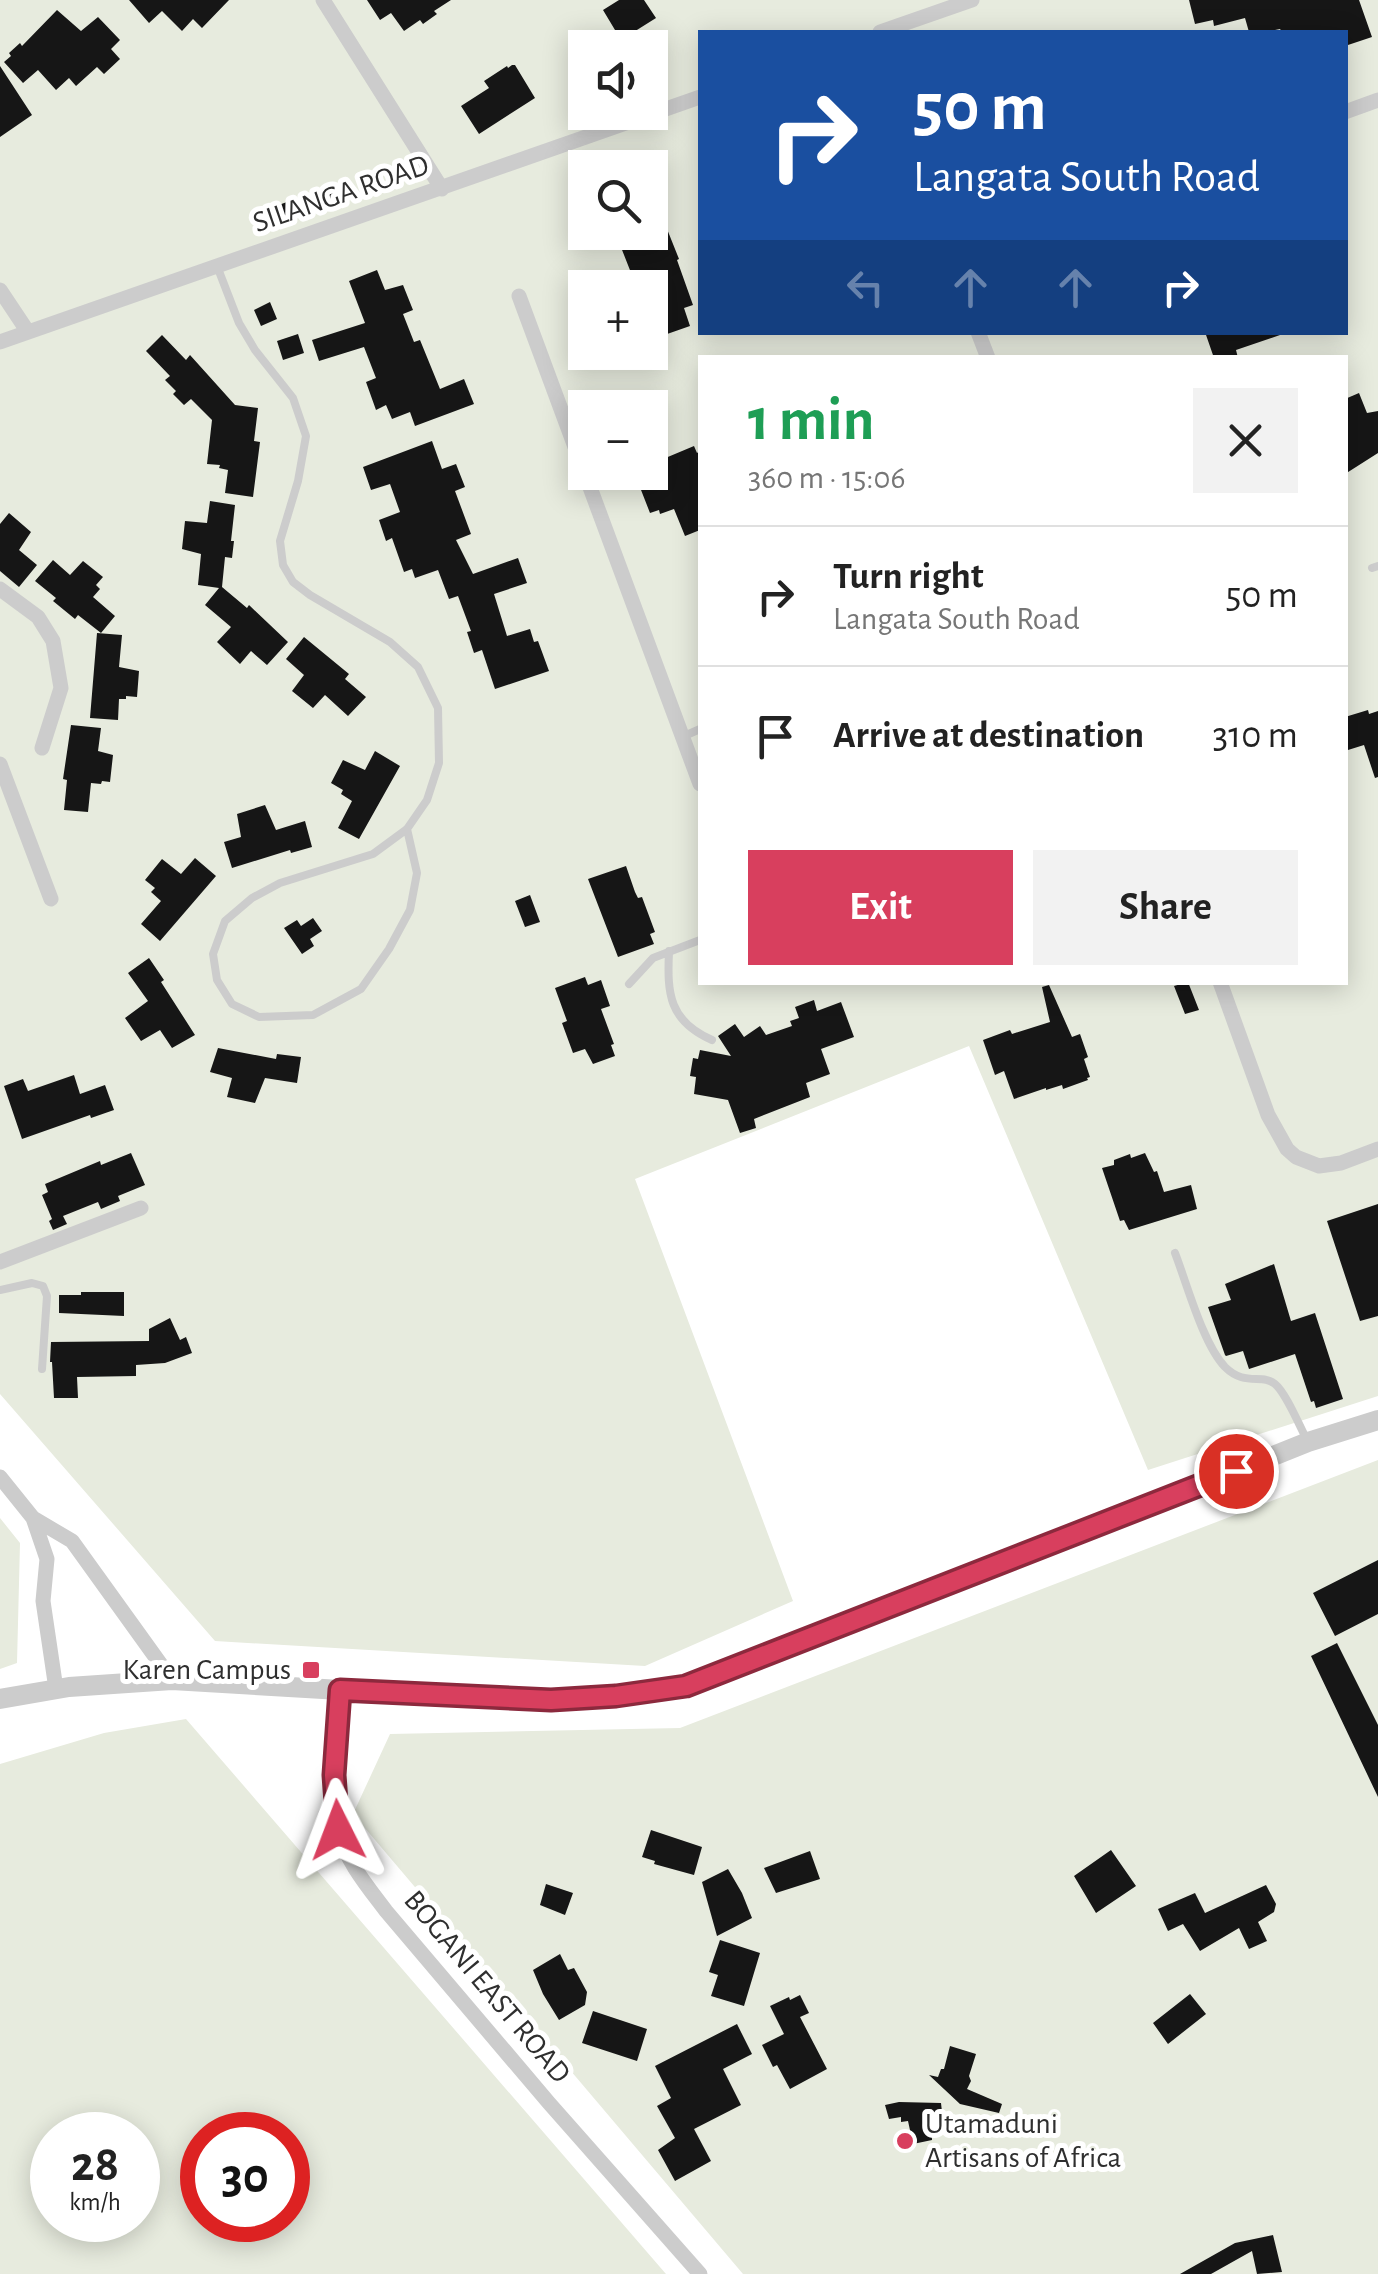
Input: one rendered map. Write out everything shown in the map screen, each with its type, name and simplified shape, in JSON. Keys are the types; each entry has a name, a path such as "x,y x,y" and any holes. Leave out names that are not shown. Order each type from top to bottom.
{"street":[{"path":"323,0 442,188"},
{"path":"886,30 972,0"},
{"name":"SILANGA ROAD","path":"0,342 698,98"},
{"path":"1348,111 1378,100"},
{"path":"0,290 28,332"},
{"path":"519,296 698,779"},
{"path":"0,590 38,617 53,641 61,688 42,748"},
{"path":"0,764 51,900"},
{"path":"1221,985 1268,1116 1287,1149 1296,1158 1318,1166 1341,1163 1378,1150"},
{"path":"0,1262 141,1208"},
{"path":"0,1698 56,1689 172,1680 551,1700 686,1686 1308,1442 1378,1420"},
{"path":"0,1476 33,1518 48,1559 43,1601 56,1689"},
{"path":"33,1518 72,1540 172,1680"},
{"name":"BOGANI EAST ROAD","path":"340,1690 334,1775 336,1820 347,1853 364,1882 549,2103 700,2274"}],"lane":[{"path":"217,266 239,323 254,350 292,398 306,436 298,481 280,541 283,565 293,582 310,596 390,642 418,667 438,708 439,763 427,800 407,829 373,854 280,883 252,898 226,921 213,954 216,980 232,1004 260,1017 313,1015 360,989 390,949 410,910 417,874 407,829"},
{"path":"682,737 698,730"},
{"path":"629,984 652,958 698,941"},
{"path":"670,951 668,987 672,1003 694,1032 712,1040"},
{"path":"1175,1253 1211,1348 1226,1368 1240,1378 1264,1379 1277,1385 1308,1442"},
{"path":"0,1290 32,1283 43,1286 47,1296 42,1369"}],"shaded area":[{"path":"0,0 1378,0 1378,1396 1148,1470 969,1046 635,1179 793,1601 645,1666 215,1641 0,1394"},
{"path":"1378,1460 1378,2274 743,2274 353,1814 390,1734 680,1728"},
{"path":"0,1518 20,1543 17,1663 0,1669"},
{"path":"186,1719 666,2274 0,2274 0,1764 104,1733"}],"building":[{"path":"129,0 229,0 202,28 193,19 182,31 162,11 149,23"},
{"path":"367,0 451,0 423,24 420,20 404,31 391,13 380,20"},
{"path":"619,0 644,0 656,18 637,30 615,30 603,10"},
{"path":"1189,0 1359,0 1372,37 1348,45 1348,30 1248,30 1245,18 1214,26 1213,20 1195,24"},
{"path":"57,10 81,31 98,17 120,40 111,49 120,59 104,74 97,67 76,86 69,78 56,90 38,70 23,83 4,62"},
{"path":"512,65 535,98 479,134 461,106 489,88 484,81"},
{"path":"0,66 32,115 0,137"},
{"path":"340,183 346,199 279,224 273,207"},
{"path":"668,232 693,305 684,308 690,326 668,334 668,270 630,270 622,250 668,250"},
{"path":"377,270 385,290 403,285 413,310 403,314 414,342 420,340 440,389 464,379 474,404 415,426 410,412 392,419 386,405 376,410 366,382 376,378 364,347 319,361 312,340 365,323 349,281"},
{"path":"270,302 277,319 261,326 254,310"},
{"path":"298,334 304,353 283,360 277,341"},
{"path":"162,335 186,360 190,355 235,405 258,408 254,441 260,442 253,497 225,493 228,470 207,464 212,420 191,399 184,405 173,394 176,391 165,380 170,376 146,351"},
{"path":"1206,335 1280,335 1236,350 1237,355 1213,355"},
{"path":"1359,393 1367,413 1378,411 1378,453 1348,472 1348,398"},
{"path":"432,441 442,469 456,464 465,487 455,491 471,534 456,540 473,574 518,558 527,583 494,594 507,636 530,629 549,671 495,689 482,650 474,653 467,632 471,631 458,596 449,599 438,570 415,578 412,569 404,572 392,538 386,541 379,520 400,512 390,484 371,490 363,467"},
{"path":"694,446 698,452 698,531 685,536 674,509 650,513 641,490 668,490 668,457"},
{"path":"210,501 235,505 232,558 225,557 222,587 247,608 249,605 288,642 267,665 251,651 240,664 217,642 231,627 205,605 219,588 198,585 201,554 182,549 185,521 207,523"},
{"path":"9,513 31,532 19,550 37,565 19,587 0,571 0,524"},
{"path":"53,560 70,575 83,561 103,577 93,597 115,616 101,633 78,615 75,619 35,581"},
{"path":"97,633 122,635 119,667 139,671 137,697 119,699 118,720 90,718"},
{"path":"304,637 349,674 345,679 366,697 348,716 325,695 313,708 292,691 304,675 286,659"},
{"path":"1378,711 1378,777 1375,778 1364,745 1348,750 1348,716"},
{"path":"71,725 101,728 98,751 113,755 110,782 91,783 88,812 64,810 67,780 63,779"},
{"path":"375,751 400,766 359,839 338,828 352,801 331,783 343,760 365,770"},
{"path":"265,805 276,830 305,821 312,847 232,868 224,842 241,837 237,814"},
{"path":"195,858 216,876 160,941 141,924 161,901 151,892 155,888 145,880 162,859 181,874"},
{"path":"626,866 655,932 650,934 654,944 618,957 588,879"},
{"path":"530,895 540,922 525,927 515,901"},
{"path":"313,918 322,931 310,939 314,946 302,954 284,928 297,920 301,926"},
{"path":"149,958 195,1035 172,1048 160,1030 141,1041 125,1018 148,1001 128,973"},
{"path":"585,977 588,985 601,980 610,1006 601,1009 614,1044 611,1045 615,1056 593,1064 585,1049 573,1053 555,988"},
{"path":"1049,985 1072,1037 1080,1034 1090,1077 1063,1089 1062,1085 1046,1088 1014,1099 1004,1071 995,1075 983,1040 1050,1022 1042,987"},
{"path":"1189,985 1199,1010 1185,1014 1174,986"},
{"path":"814,1000 817,1011 841,1002 854,1037 821,1049 830,1074 806,1083 810,1097 754,1119 756,1128 740,1133 728,1100 694,1094 696,1077 690,1076 693,1058 698,1059 700,1050 731,1056 718,1036 735,1024 744,1037 760,1026 766,1035 792,1026 790,1021 799,1018 795,1007"},
{"path":"218,1048 276,1059 277,1054 301,1057 297,1083 265,1078 255,1103 227,1097 232,1078 210,1072"},
{"path":"74,1075 80,1094 105,1085 114,1110 22,1139 4,1086 23,1079 28,1091"},
{"path":"131,1153 145,1185 118,1196 120,1201 101,1209 98,1202 63,1216 67,1224 53,1230 42,1195 48,1192 45,1184"},
{"path":"1145,1153 1164,1192 1191,1185 1197,1209 1129,1230 1124,1220 1120,1221 1102,1168 1130,1154 1131,1158"},
{"path":"1378,1204 1378,1316 1360,1321 1327,1221"},
{"path":"1274,1264 1291,1321 1315,1313 1343,1399 1316,1408 1295,1354 1249,1369 1243,1351 1225,1355 1208,1307 1231,1300 1225,1284"},
{"path":"124,1292 124,1316 59,1313 59,1295"},
{"path":"170,1318 180,1340 186,1337 192,1353 165,1363 136,1365 136,1376 77,1377 78,1398 54,1398 51,1342 149,1341 149,1329"},
{"path":"1378,1560 1378,1614 1335,1636 1313,1593"},
{"path":"1337,1643 1378,1725 1378,1797 1311,1656"},
{"path":"651,1830 702,1847 694,1875 642,1857"},
{"path":"1111,1850 1136,1886 1096,1913 1074,1876"},
{"path":"810,1851 820,1879 776,1893 764,1868"},
{"path":"728,1869 752,1918 717,1936 702,1882"},
{"path":"546,1884 573,1893 565,1915 540,1905"},
{"path":"1266,1885 1276,1904 1274,1912 1258,1922 1267,1941 1249,1949 1239,1928 1200,1951 1183,1924 1168,1931 1158,1909 1195,1893 1205,1913"},
{"path":"720,1940 760,1953 744,2006 711,1996 718,1975 709,1972"},
{"path":"560,1954 568,1970 574,1968 587,1992 585,2005 559,2020 533,1970"},
{"path":"1190,1994 1206,2014 1168,2044 1153,2023"},
{"path":"800,1995 809,2013 800,2017 827,2069 790,2089 762,2045 784,2034 770,2006"},
{"path":"593,2011 647,2029 637,2061 582,2043"},
{"path":"737,2024 752,2054 723,2069 741,2105 694,2129 711,2161 675,2181 658,2150 675,2138 657,2106 671,2098 655,2066"},
{"path":"950,2046 976,2054 967,2089 1002,2104 999,2113 960,2104 929,2075 938,2077 944,2069"},
{"path":"941,2103 942,2112 931,2113 932,2140 913,2144 908,2121 901,2122 901,2117 889,2119 885,2105"},
{"path":"1273,2235 1282,2272 1257,2274 1252,2251 1211,2274 1180,2274 1235,2243"}],"place":[{"name":"Karen Campus","path":"311,1670"},
{"name":"Utamaduni Artisans of Africa","path":"905,2141"}],"route":[{"path":"338,1830 334,1775 340,1690 551,1700 686,1686 1236,1471"}]}
